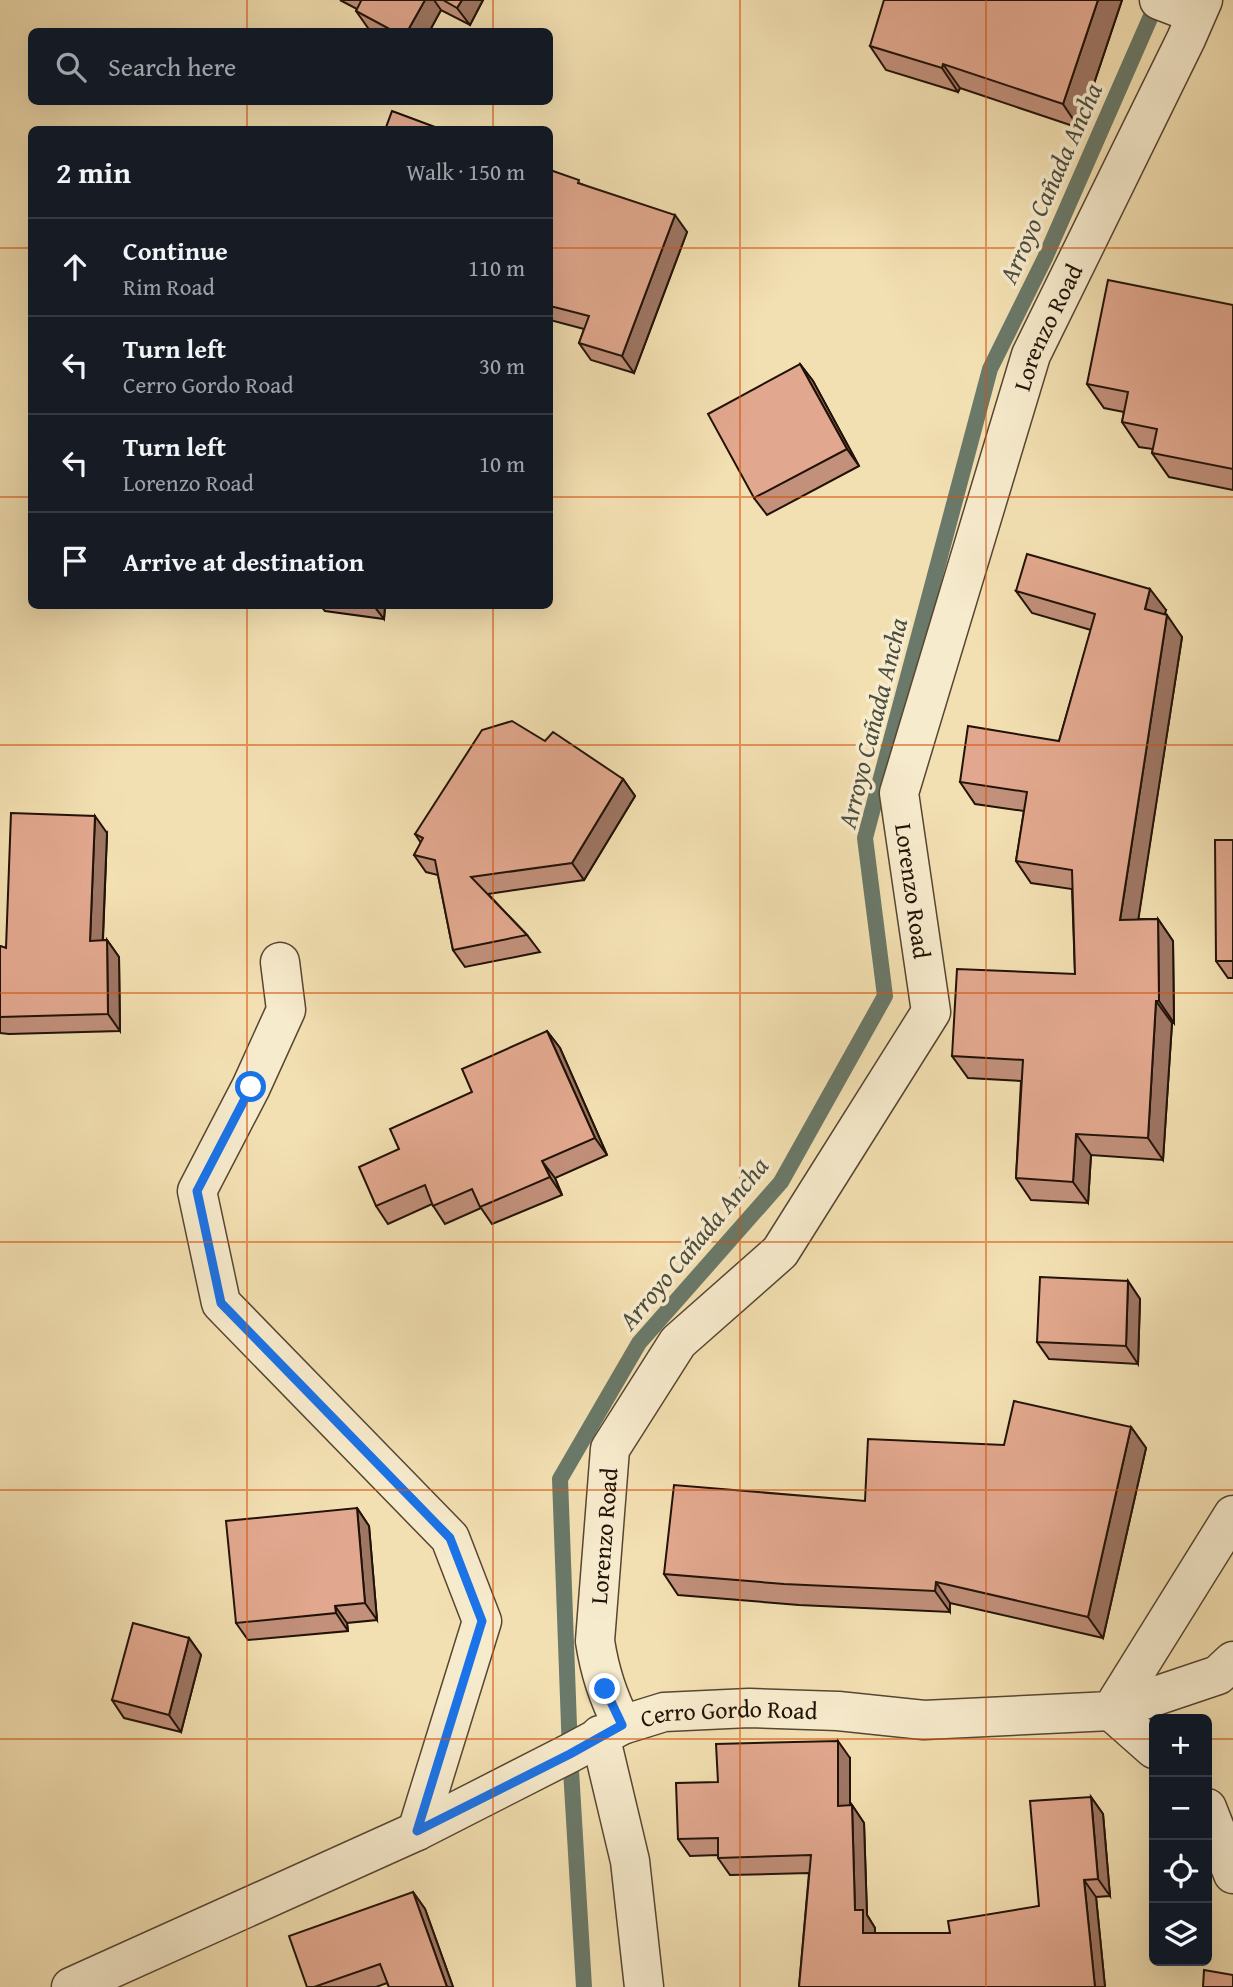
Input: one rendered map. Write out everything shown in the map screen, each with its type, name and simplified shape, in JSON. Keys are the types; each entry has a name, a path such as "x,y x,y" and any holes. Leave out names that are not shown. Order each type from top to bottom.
{"street":[{"name":"Lorenzo Road","path":"644,1987 630,1861 605,1689 595,1641 610,1449 678,1342 780,1252 931,1013 899,793 1031,355 1186,39 1180,3"},
{"path":"280,962 286,1010 251,1087 197,1191 221,1303 450,1538 482,1621 417,1831"},
{"path":"1149,1745 1111,1711 1233,1515"},
{"name":"Cerro Gordo Road","path":"71,1987 417,1831 570,1754 611,1730 664,1712 749,1708 838,1711 924,1720 1111,1711 1219,1675 1233,1661"},
{"path":"1212,1821 1233,1874"}],"building":[{"path":"425,0 409,28 388,28 356,11 361,1"},
{"path":"443,0 462,0 457,8"},
{"path":"884,0 1098,0 1063,104 943,64 942,68 870,46"},
{"path":"392,111 432,126 386,126"},
{"path":"553,171 579,180 578,183 675,215 622,356 579,343 589,316 553,307"},
{"path":"1108,280 1233,305 1233,469 1152,453 1157,429 1122,422 1128,392 1087,384"},
{"path":"800,364 847,449 754,498 708,414"},
{"path":"1027,554 1150,589 1145,609 1167,615 1120,920 1158,919 1159,1001 1156,1001 1148,1138 1076,1134 1073,1182 1016,1178 1023,1060 952,1056 957,969 1075,974 1072,870 1016,861 1027,792 960,782 968,726 1059,741 1095,614 1016,591"},
{"path":"512,721 545,741 553,732 623,779 572,863 471,877 527,935 453,950 435,860 414,855 423,838 415,834 482,730"},
{"path":"11,813 95,816 90,941 107,940 108,1014 0,1017 0,946 6,948"},
{"path":"1215,840 1233,840 1233,961 1216,961"},
{"path":"547,1031 595,1138 542,1161 550,1177 480,1207 472,1189 433,1206 425,1185 376,1206 359,1167 399,1149 390,1129 472,1092 462,1069"},
{"path":"1040,1277 1128,1281 1126,1346 1037,1342"},
{"path":"1014,1401 1131,1427 1088,1617 936,1582 935,1591 784,1584 664,1574 674,1485 865,1501 868,1439 1004,1445"},
{"path":"357,1508 365,1603 335,1606 336,1613 236,1623 226,1521"},
{"path":"133,1623 189,1638 169,1715 112,1700"},
{"path":"838,1741 838,1806 852,1805 855,1910 863,1910 863,1933 950,1933 948,1921 1039,1906 1030,1801 1091,1797 1098,1879 1084,1880 1095,1987 799,1987 811,1855 718,1858 718,1838 678,1839 676,1783 718,1782 716,1744"},
{"path":"413,1892 447,1987 389,1987 380,1964 314,1987 307,1987 289,1936"},
{"path":"1204,1970 1233,1975 1233,1987 1203,1987"}],"waterway":[{"name":"Arroyo Cañada Ancha","path":"584,1987 570,1753 560,1479 639,1343 781,1182 885,996 865,838 990,369 1045,258 1158,0"}],"route":[{"path":"251,1087 197,1191 221,1303 450,1538 482,1621 417,1831 622,1725 605,1689"}]}
